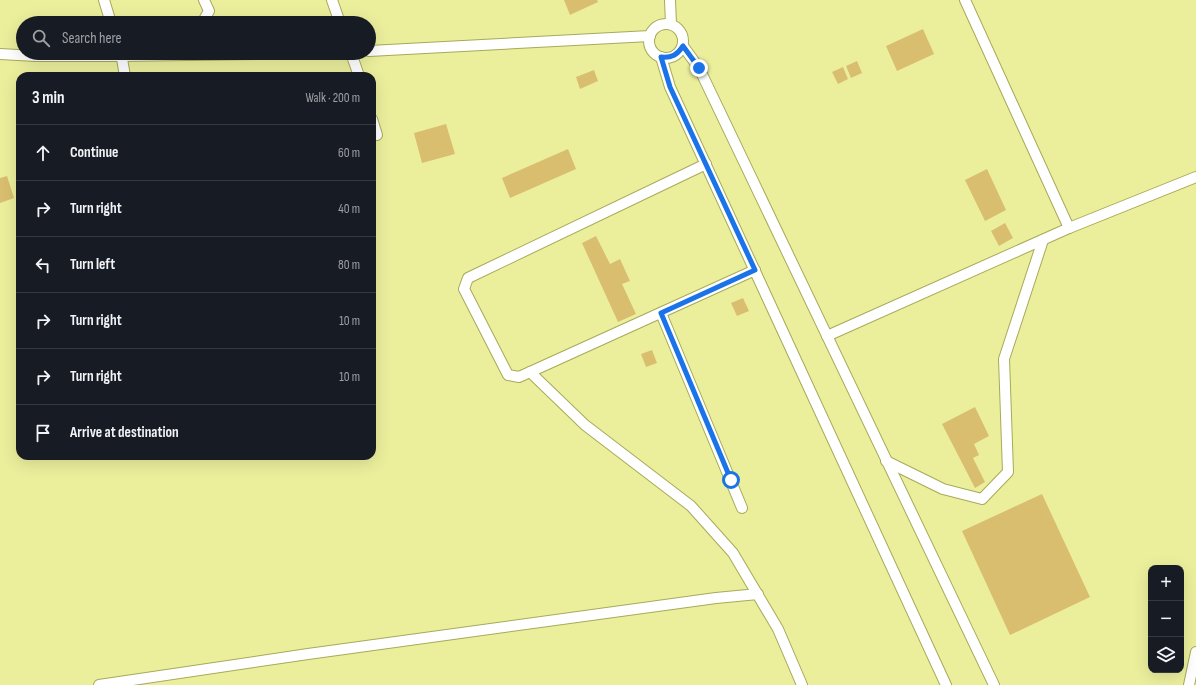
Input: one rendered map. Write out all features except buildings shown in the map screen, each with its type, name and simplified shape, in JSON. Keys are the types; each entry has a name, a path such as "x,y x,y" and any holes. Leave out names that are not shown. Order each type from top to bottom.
{"lane":[{"path":"104,0 109,16"},
{"path":"204,0 209,11 206,16"},
{"path":"332,0 338,16"},
{"path":"670,0 671,24"},
{"path":"965,0 1069,228"},
{"path":"662,23 671,24 680,29 684,37 683,46 678,54 670,58 661,57 653,52 649,44 650,36 654,28 662,23"},
{"path":"376,50 650,36"},
{"path":"683,46 699,68 994,685"},
{"path":"0,54 16,55"},
{"path":"661,57 670,87 946,685"},
{"path":"122,60 124,72"},
{"path":"354,60 358,72"},
{"path":"706,164 468,278 464,289 508,375 519,378 755,270"},
{"path":"827,336 1069,228 1196,176"},
{"path":"886,461 943,489 982,499 1008,472 1004,358 1042,240"},
{"path":"661,313 742,508"},
{"path":"530,372 585,425 691,506 733,553 778,629 802,685"},
{"path":"99,685 308,654 709,599 758,594"},
{"path":"1190,685 1196,652"}],"route":[{"path":"699,68 683,46 678,54 670,58 661,57 670,87 755,270 661,313 731,480"}]}
